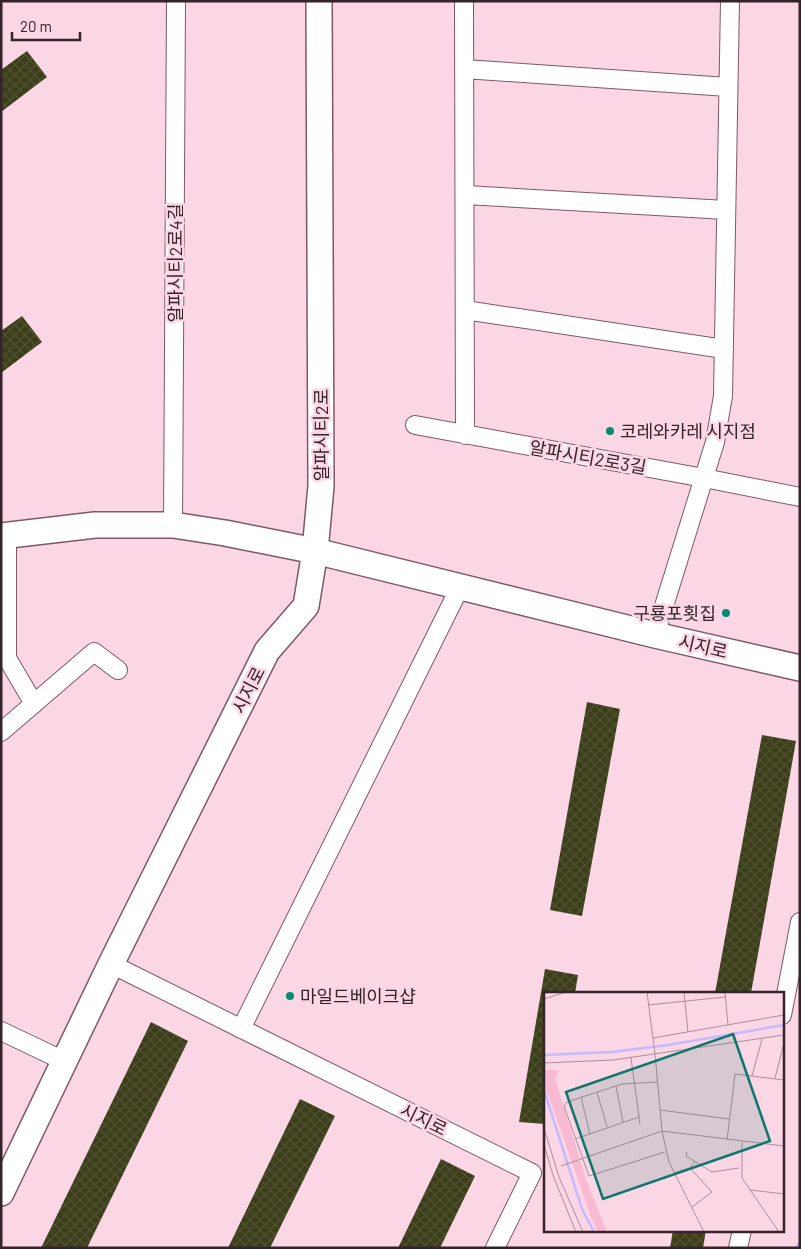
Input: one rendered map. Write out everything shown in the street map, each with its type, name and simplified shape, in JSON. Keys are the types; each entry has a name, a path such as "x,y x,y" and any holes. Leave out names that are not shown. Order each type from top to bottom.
{"street":[{"name":"알파시티2로4길","path":"173,525 176,1"},
{"name":"알파시티2로","path":"315,551 321,486 319,1"},
{"path":"464,1 465,434"},
{"path":"655,634 715,442 724,396 730,1"},
{"path":"464,69 728,87"},
{"path":"465,195 726,210"},
{"path":"465,310 724,348"},
{"name":"알파시티2로3길","path":"415,425 704,478"},
{"path":"704,478 800,497"},
{"path":"34,704 4,659 4,535 96,525 173,525 315,551"},
{"name":"시지로","path":"1,1193 111,964 267,651 306,606 315,551 800,668"},
{"path":"241,1029 460,587"},
{"path":"1,732 94,652 118,670"},
{"path":"784,1005 800,922"},
{"name":"시지로","path":"111,964 532,1173 495,1248"},
{"path":"1,1031 64,1061"},
{"path":"738,1248 742,1232"}],"building":[{"path":"27,51 47,77 1,112 1,70"},
{"path":"22,316 42,342 1,373 1,331"},
{"path":"587,702 620,709 582,916 550,910"},
{"path":"762,735 796,741 751,992 715,992"},
{"path":"545,969 578,975 575,992 544,992 544,1124 519,1122"},
{"path":"151,1022 188,1041 87,1248 41,1248"},
{"path":"300,1099 335,1116 270,1248 228,1248"},
{"path":"441,1159 475,1176 440,1248 398,1248"},
{"path":"673,1232 706,1232 703,1248 670,1248"}],"place":[{"name":"코레와카레 시지점","path":"610,431"},
{"name":"구룡포횟집","path":"726,613"},
{"name":"마일드베이크샵","path":"290,996"}]}
